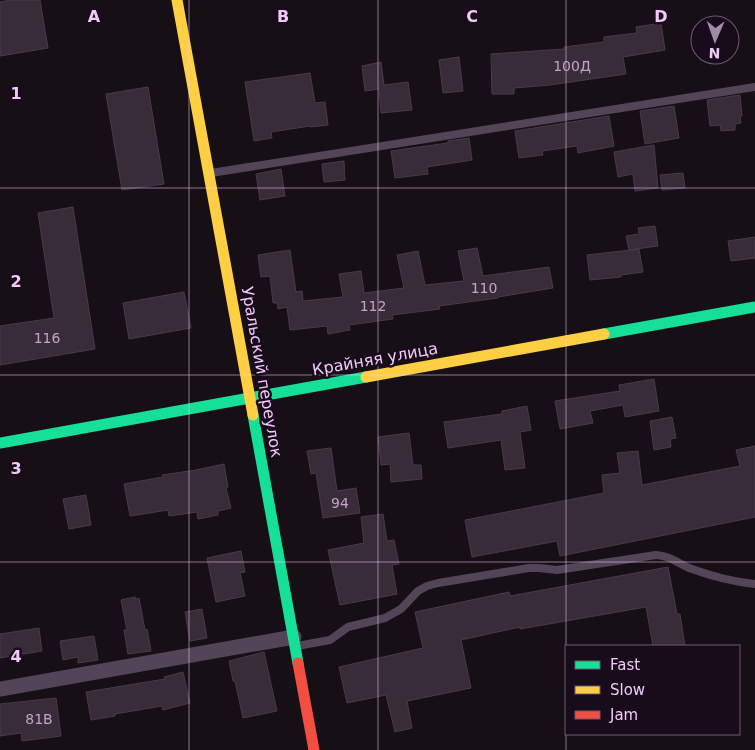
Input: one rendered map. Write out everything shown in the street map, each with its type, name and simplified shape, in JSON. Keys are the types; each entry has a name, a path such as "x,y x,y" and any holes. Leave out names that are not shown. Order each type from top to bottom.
{"main road":[{"name":"Уральский переулок","path":"177,0 314,750"},
{"name":"Крайняя улица","path":"0,443 755,307"}],"street":[{"path":"0,689 295,642"}],"lane":[{"path":"209,173 755,87"},
{"path":"295,642 330,640 348,627 385,618 401,610 418,592 427,586 529,568 557,570 665,555 673,558 680,564 703,573 755,584"}],"building":[{"path":"40,0 48,48 0,56 0,2"},
{"path":"661,23 665,50 623,57 626,74 514,88 514,94 492,94 491,54 564,49 564,47 604,42 604,37 637,33 636,27"},
{"path":"459,57 463,91 443,93 439,60"},
{"path":"381,62 384,85 408,82 412,110 381,113 379,89 365,91 362,66"},
{"path":"310,73 315,103 325,102 328,125 271,132 272,138 254,141 245,82"},
{"path":"148,87 164,184 122,190 106,94"},
{"path":"740,95 741,123 735,124 735,130 721,131 720,125 710,126 707,100"},
{"path":"674,106 679,138 645,144 640,111"},
{"path":"609,116 614,146 578,153 577,146 542,151 543,155 519,158 515,131"},
{"path":"469,138 472,160 427,167 428,174 395,178 391,151"},
{"path":"654,145 658,188 635,191 633,174 618,177 614,152"},
{"path":"344,161 345,180 324,182 322,164"},
{"path":"281,169 285,196 260,200 256,174"},
{"path":"683,173 685,188 662,190 660,175"},
{"path":"73,207 95,349 0,365 0,326 54,318 38,213"},
{"path":"655,226 658,246 629,250 626,236 639,234 638,228"},
{"path":"755,237 755,258 731,261 728,241"},
{"path":"477,248 483,276 549,267 553,288 439,306 440,309 392,315 393,319 349,325 350,330 328,334 327,326 290,330 287,307 278,309 277,303 273,303 270,276 261,277 258,255 290,250 296,292 302,291 303,301 343,297 339,274 361,271 364,293 404,288 397,255 418,251 425,285 464,281 458,251"},
{"path":"639,249 643,272 621,275 621,277 590,280 587,255"},
{"path":"184,292 191,328 129,339 123,303"},
{"path":"654,379 659,411 625,417 623,405 590,411 593,423 560,429 555,401 620,391 619,385"},
{"path":"527,406 531,430 520,432 525,468 505,470 501,440 448,448 444,422 502,414 502,411"},
{"path":"672,417 676,438 670,439 671,447 654,450 650,421"},
{"path":"409,433 413,465 421,465 422,479 391,482 390,464 381,465 378,437"},
{"path":"755,446 755,517 560,556 557,541 472,557 465,520 604,493 602,475 620,473 617,453 638,451 642,485 740,466 736,450"},
{"path":"331,448 337,491 356,488 360,513 323,518 316,473 311,474 307,451"},
{"path":"224,464 228,487 226,488 231,508 218,511 218,515 198,519 197,512 169,516 168,510 130,516 124,484"},
{"path":"86,495 91,525 69,529 63,499"},
{"path":"383,514 387,541 394,540 399,564 392,565 397,594 340,605 328,550 364,543 361,517"},
{"path":"241,551 245,572 240,573 245,596 216,602 207,558"},
{"path":"668,567 677,614 680,614 685,645 653,645 646,607 520,629 520,627 461,640 471,688 407,701 412,728 395,732 386,695 347,703 339,667 423,648 415,612 509,592 510,596"},
{"path":"135,597 136,599 139,598 151,651 128,654 124,630 127,630 121,600"},
{"path":"202,609 207,638 190,641 185,612"},
{"path":"39,628 42,651 0,658 0,634"},
{"path":"94,636 98,660 78,663 78,657 63,660 60,641"},
{"path":"264,652 277,711 243,718 229,661"},
{"path":"183,672 190,703 163,710 162,706 91,720 86,692 165,679 164,677"},
{"path":"56,698 61,736 22,741 21,733 0,736 0,704"}],"traffic: fast":[{"path":"604,334 755,307"},
{"path":"0,443 366,377"},
{"path":"253,415 298,663"}],"traffic: slow":[{"path":"177,0 253,415"},
{"path":"366,377 604,334"}],"traffic: jam":[{"path":"298,663 314,750"}]}
